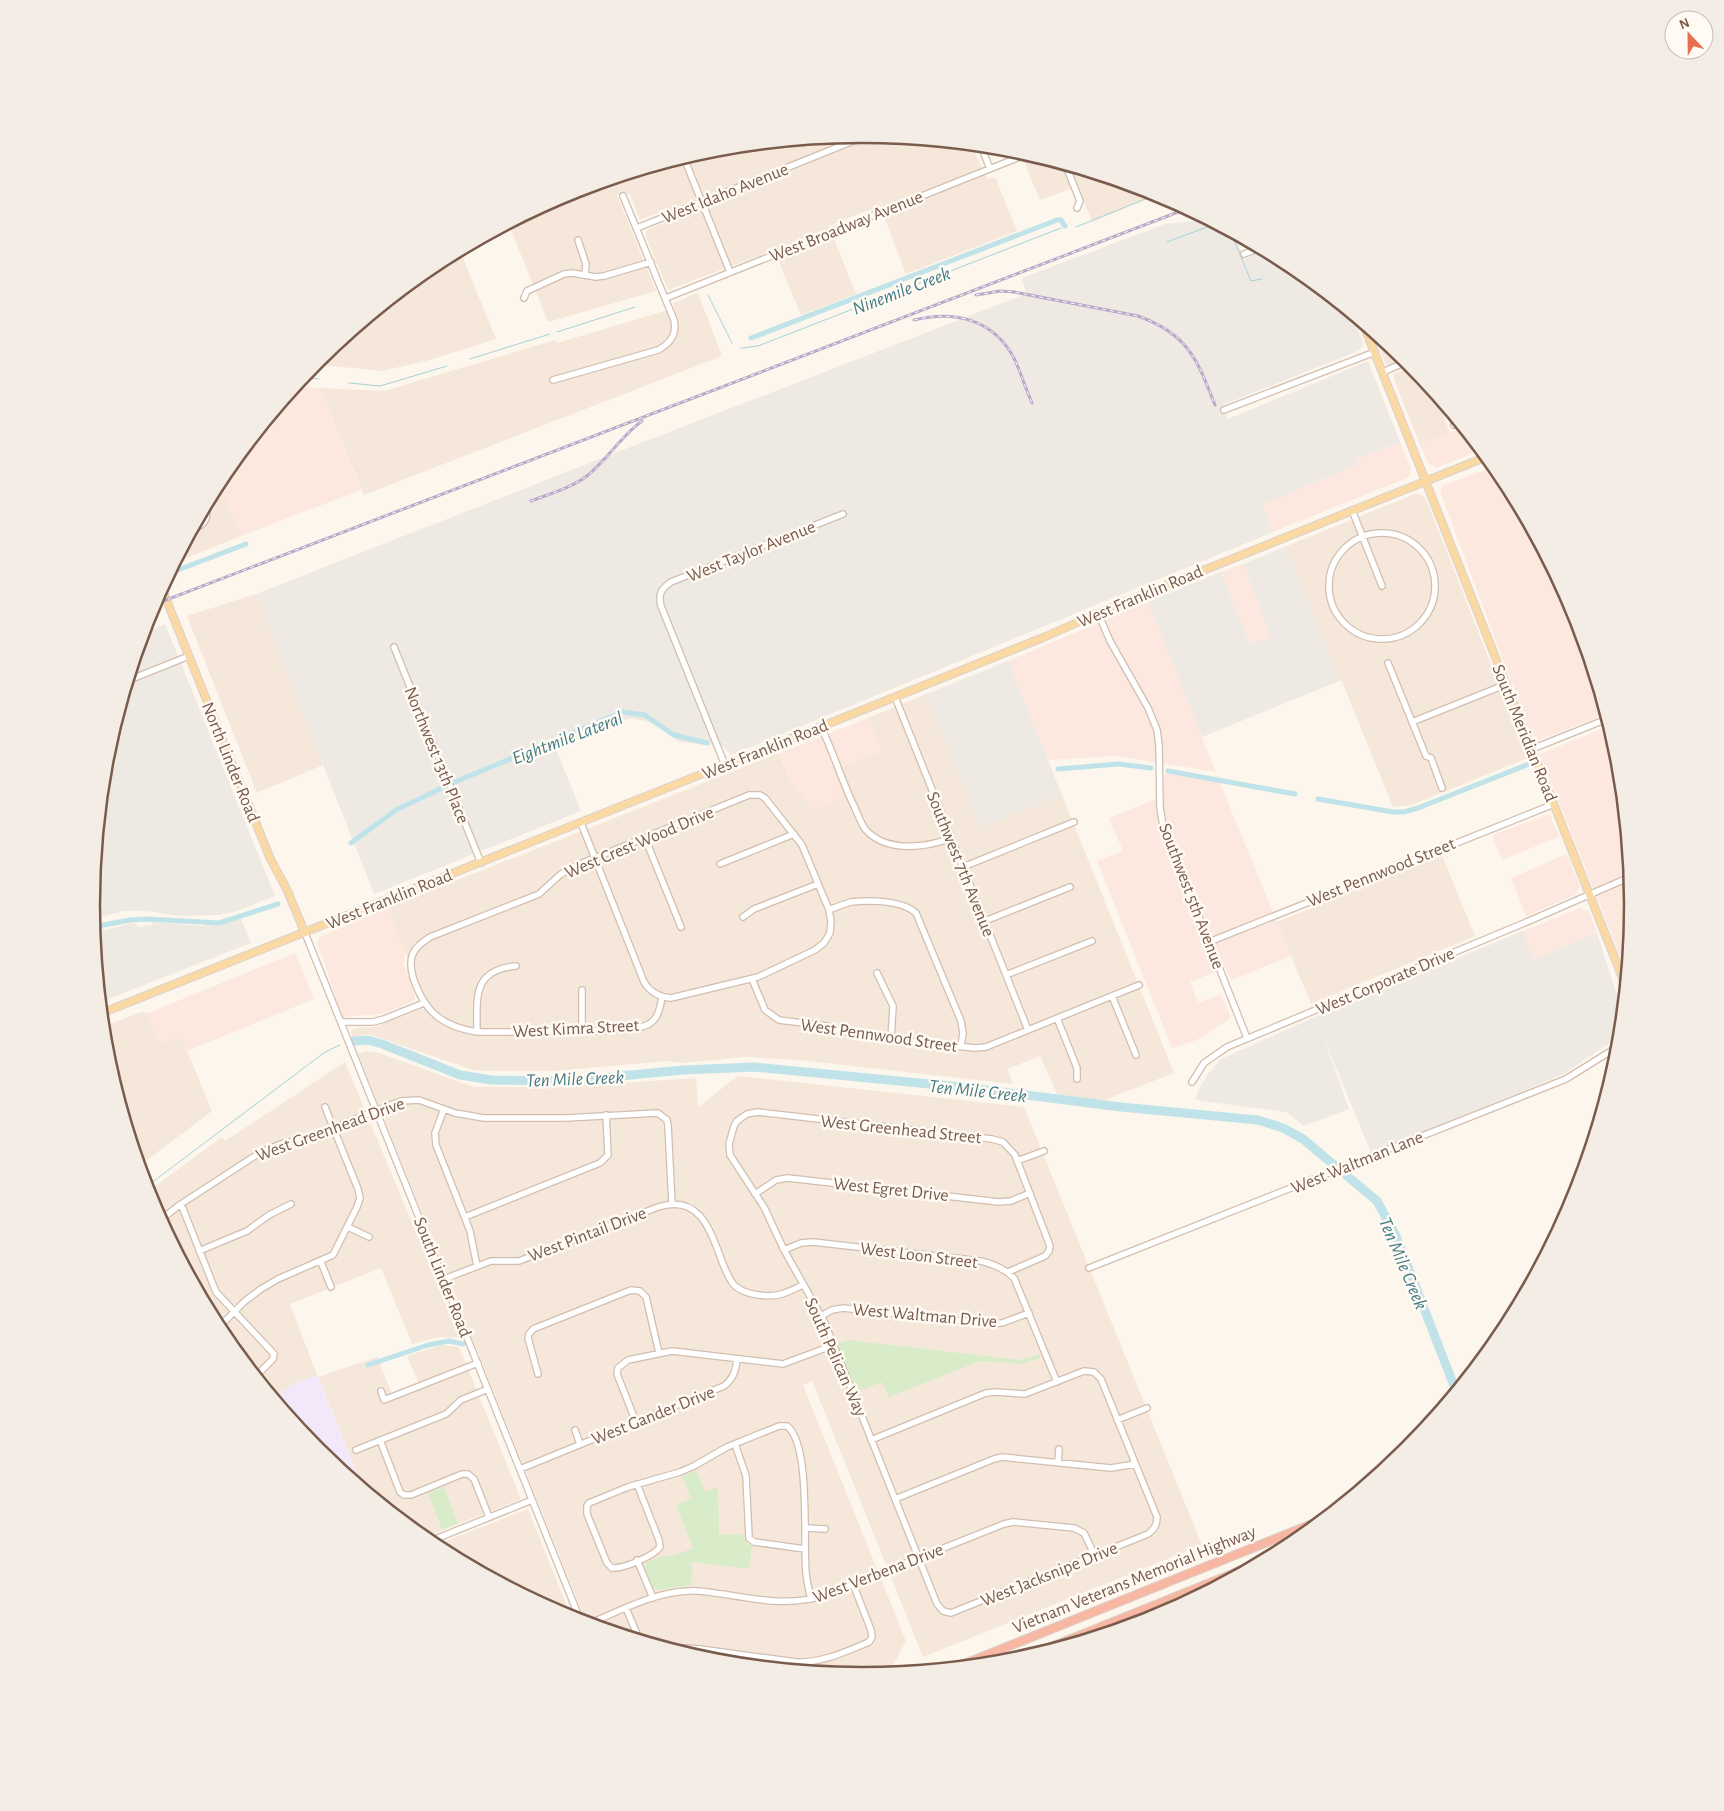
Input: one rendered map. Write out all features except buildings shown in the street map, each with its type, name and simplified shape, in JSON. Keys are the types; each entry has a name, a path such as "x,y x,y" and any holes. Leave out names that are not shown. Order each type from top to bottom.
{"highway":[{"name":"Vietnam Veterans Memorial Highway","path":"979,1658 1298,1529"},
{"name":"Vietnam Veterans Memorial Highway","path":"1080,1635 1210,1583"}],"main road":[{"name":"South Meridian Road","path":"1369,337 1620,972"},
{"name":"West Franklin Road","path":"108,1011 821,727 1480,460"},
{"name":"North Linder Road","path":"165,598 270,858 287,890 305,933"}],"street":[{"name":"West Idaho Avenue","path":"637,228 847,144"},
{"path":"983,154 990,169"},
{"name":"West Broadway Avenue","path":"666,298 1015,159"},
{"path":"686,164 730,272"},
{"path":"1068,172 1080,201 1077,208"},
{"path":"553,380 658,350 665,346 674,335 674,320 624,196"},
{"path":"578,240 586,264 584,275"},
{"path":"1244,254 1251,251"},
{"path":"524,298 527,291 564,274 604,276 651,262"},
{"path":"1224,410 1375,352"},
{"path":"1383,372 1399,365"},
{"path":"1352,510 1382,586"},
{"name":"West Taylor Avenue","path":"725,765 661,606 660,592 672,582 844,514"},
{"path":"1381,533 1404,537 1423,551 1434,572 1436,583 1432,606 1418,626 1398,637 1374,639 1357,632 1342,622 1331,600 1329,589 1330,576 1334,565 1340,554 1348,546 1363,536 1381,533"},
{"name":"Southwest 5th Avenue","path":"1098,613 1110,641 1154,722 1160,745 1160,807 1163,826 1247,1038"},
{"name":"Northwest 13th Place","path":"394,647 481,863"},
{"path":"135,678 189,656"},
{"path":"1388,663 1426,756 1430,758 1442,788"},
{"path":"1412,722 1507,684"},
{"name":"Southwest 7th Avenue","path":"894,697 1028,1030"},
{"path":"1532,749 1601,721"},
{"path":"821,727 849,796 865,828 873,835 890,844 914,846 934,844 951,838"},
{"name":"West Crest Wood Drive","path":"424,1003 411,968 412,955 420,944 430,937 539,894 561,874 595,858 749,796 760,795 765,798 794,834 806,852 829,910"},
{"name":"West Pennwood Street","path":"1209,942 1554,804"},
{"path":"581,822 644,982 654,993 662,997 671,998 752,979 769,973 820,947 827,938 831,927 829,910 852,902 895,903 906,906 916,913 961,1021 963,1033 961,1046"},
{"path":"963,867 1074,822"},
{"path":"720,864 794,834"},
{"path":"645,838 680,927"},
{"name":"West Corporate Drive","path":"1192,1082 1201,1067 1212,1056 1227,1047 1623,880"},
{"path":"743,917 754,909 818,884"},
{"path":"985,921 1070,887"},
{"name":"South Linder Road","path":"305,933 577,1612"},
{"path":"1006,975 1092,941"},
{"path":"477,1032 477,994 481,983 489,975 505,967 516,966"},
{"path":"877,973 893,1006 891,1039"},
{"name":"West Pennwood Street","path":"752,979 765,1010 779,1020 821,1025 859,1036 986,1047 1139,985"},
{"path":"582,990 582,1032"},
{"path":"1112,996 1136,1055"},
{"name":"West Kimra Street","path":"424,1003 439,1019 468,1031 582,1032 636,1028 647,1025 656,1016 662,997"},
{"path":"341,1022 373,1022 424,1003"},
{"path":"1057,1018 1077,1068 1077,1079"},
{"name":"West Waltman Lane","path":"1089,1268 1566,1079 1609,1052"},
{"name":"West Greenhead Drive","path":"166,1215 180,1204 261,1152 281,1144 308,1138 401,1101 413,1099 466,1116 484,1118 566,1118 653,1112 663,1116 668,1126 672,1204"},
{"path":"224,1322 254,1294 271,1283 333,1255 348,1227 360,1198 325,1107"},
{"path":"444,1109 436,1128 435,1139 465,1217 477,1266"},
{"name":"West Greenhead Street","path":"747,1114 758,1112 992,1139 1008,1146 1017,1162 1049,1240 1049,1251 1045,1256 1008,1272"},
{"name":"South Pelican Way","path":"747,1114 734,1126 730,1138 729,1150 733,1161 764,1207 784,1250 821,1316 937,1604 943,1611"},
{"path":"465,1217 605,1160 608,1149 606,1115"},
{"path":"1017,1162 1044,1151"},
{"name":"West Egret Drive","path":"755,1194 776,1180 788,1178 999,1202 1011,1201 1030,1193"},
{"path":"180,1204 216,1292 274,1354 272,1359 260,1372"},
{"path":"200,1251 247,1231 269,1215 291,1204"},
{"path":"672,1204 692,1209 705,1220 728,1275 739,1288 750,1293 776,1295 804,1285"},
{"name":"West Pintail Drive","path":"444,1279 491,1261 519,1261 658,1207 672,1204"},
{"path":"348,1227 369,1237"},
{"name":"West Loon Street","path":"784,1250 813,1242 980,1261 992,1264 1008,1272"},
{"path":"321,1262 331,1287"},
{"path":"1008,1272 1014,1278 1057,1382"},
{"path":"538,1374 528,1334 533,1329 631,1290 640,1291 646,1297 659,1353"},
{"name":"West Waltman Drive","path":"821,1316 837,1308 852,1308 997,1324 1029,1313"},
{"path":"636,1422 618,1380 618,1368 628,1360 672,1351 783,1364 834,1345"},
{"name":"West Gander Drive","path":"520,1469 724,1386 735,1373 737,1359"},
{"path":"381,1392 384,1400 478,1363"},
{"path":"871,1440 986,1393 1025,1394 1084,1371 1094,1372 1101,1379 1135,1464 1111,1468 1002,1457 895,1499"},
{"path":"356,1450 446,1414 461,1400 488,1389"},
{"path":"1118,1420 1147,1408"},
{"path":"638,1484 659,1540 660,1548 654,1553 638,1560 612,1568 607,1563 587,1514 587,1506 592,1501 638,1484 680,1472 735,1444 779,1426 787,1426 792,1431 802,1461 806,1574 811,1599"},
{"name":"West Gander Drive","path":"574,1430 580,1444"},
{"path":"380,1440 400,1492 404,1495 410,1495 462,1474 468,1474 474,1479 489,1518"},
{"path":"735,1444 746,1476 749,1538 754,1542 805,1549"},
{"path":"1058,1462 1059,1449"},
{"name":"West Jacksnipe Drive","path":"943,1611 951,1613 1148,1534 1157,1523 1156,1517 1135,1464"},
{"path":"438,1538 532,1500"},
{"name":"West Verbena Drive","path":"598,1620 672,1592 690,1591 781,1602 811,1599 1013,1522 1074,1528 1084,1533 1095,1556"},
{"path":"805,1528 825,1529"},
{"path":"638,1560 653,1598"},
{"path":"694,1649 796,1662 818,1661 869,1642 872,1637 872,1630 853,1584"},
{"path":"626,1608 637,1633"}],"shaded area":[{"path":"862,143 912,145 975,152 987,179 995,177 1017,231 906,274 880,206 845,219 829,226 856,294 801,315 774,250 668,290 645,234 647,230 668,221 664,211 640,220 630,194 627,194 625,191 617,195 656,291 548,322 511,230 570,202 617,184 665,169 713,158 812,145"},
{"path":"1024,161 1059,169 1146,199 1092,222 1078,186 1040,200"},
{"path":"1197,221 1238,243 1244,259 1256,254 1326,301 1357,327 1363,343 1360,350 1223,405 1228,419 1368,361 1400,442 1355,460 1356,465 1262,505 1273,532 731,755 719,742 709,745 680,742 649,722 630,718 555,747 581,811 374,894 256,594 1026,294 1022,278 1165,224"},
{"path":"463,257 496,339 430,360 382,371 325,365 398,301"},
{"path":"698,293 722,356 364,495 319,388 384,391 555,340 557,343 675,308 673,303"},
{"path":"1379,346 1396,363 1388,366"},
{"path":"1404,370 1442,411 1450,433 1420,445 1394,379 1394,374"},
{"path":"305,386 319,388 361,490 241,536 223,490 257,442 289,403"},
{"path":"1457,430 1474,452 1435,467 1428,463 1420,445"},
{"path":"1400,442 1411,468 1409,477 1273,532 1262,505 1356,465 1354,460"},
{"path":"1487,469 1496,482 1522,524 1566,614 1584,661 1600,716 1535,742 1440,491 1443,485"},
{"path":"223,490 241,536 184,559"},
{"path":"1419,494 1426,499 1528,758 1411,805 1393,807 1341,679 1339,679 1287,546"},
{"path":"1287,546 1339,679 1342,680 1202,737 1148,602 1221,572 1250,644 1271,637 1243,564"},
{"path":"1243,564 1271,637 1250,644 1221,572"},
{"path":"256,594 323,765 257,793 187,616"},
{"path":"1148,602 1216,772 1117,756 1048,760 1008,661"},
{"path":"165,624 275,896 237,911 219,915 181,916 146,911 124,911 100,917 102,856 107,806 115,757 126,708 140,661 152,629"},
{"path":"1008,661 1062,795 980,828 926,694"},
{"path":"926,694 980,828 1062,795 1174,1073 1102,1101 1058,1096 1040,1056 1008,1069 1013,1084 799,1060 746,1057 682,1063 667,1061 555,1071 488,1071 473,1070 369,1034 352,1037 351,1031 356,1028 374,1027 430,1006 405,953 387,908 779,753 792,783 814,810 834,770 881,751 868,718"},
{"path":"868,718 881,751 834,770 844,797 814,810 792,783 780,753"},
{"path":"1603,729 1617,806 1622,856 1624,906 1622,959 1620,956 1540,754"},
{"path":"1165,773 1220,783 1291,956 1231,980 1225,968 1190,982 1198,1003 1221,994 1231,1018 1197,1040 1172,1048 1097,861 1123,851 1109,818 1163,796"},
{"path":"1550,814 1559,837 1502,860 1492,835"},
{"path":"1567,854 1580,886 1575,895 1526,916 1511,878"},
{"path":"1442,855 1475,936 1311,1004 1277,922"},
{"path":"387,908 405,953 404,965 415,999 382,1014 342,1017 317,943 321,936"},
{"path":"1581,908 1583,911 1589,911 1597,933 1534,959 1523,931"},
{"path":"240,917 251,943 106,1000 101,928 105,930 131,923 136,924 138,927 153,925 152,922 202,926"},
{"path":"1523,931 1534,959 1597,933 1618,997 1611,1042 1564,1074 1371,1153 1323,1036 1349,1109 1304,1126 1286,1112 1195,1100 1208,1074 1221,1059 1315,1017"},
{"path":"295,953 314,999 187,1051 181,1036 163,1043 162,1039 159,1041 148,1013"},
{"path":"141,1012 148,1013 159,1040 162,1039 163,1043 181,1036 212,1111 145,1162 126,1103 110,1024"},
{"path":"366,1051 379,1053 474,1087 558,1087 696,1078 698,1107 738,1076 1024,1107 1202,1545 923,1657 812,1381 803,1385 906,1641 892,1667 862,1668 812,1666 713,1653 665,1642 583,1614 358,1053"},
{"path":"345,1062 460,1338 439,1337 412,1344 381,1268 290,1304 317,1375 291,1385 278,1395 228,1329 202,1286 179,1243 154,1187 222,1137 225,1141"},
{"path":"442,1345 459,1347 521,1499 432,1534 398,1510 358,1476 318,1377 377,1357 392,1394 419,1384 407,1356"},
{"path":"317,1375 358,1476 323,1444 278,1395 291,1385"},
{"path":"528,1509 568,1608 525,1589 444,1542"}],"green space":[{"path":"848,1340 1020,1360 1039,1355 1040,1358 1021,1364 980,1361 889,1397 882,1382 856,1392 837,1344"},
{"path":"696,1470 705,1492 718,1487 719,1535 742,1534 747,1543 752,1546 749,1569 692,1562 691,1585 657,1590 653,1587 645,1567 647,1562 663,1556 673,1556 693,1548 676,1505 691,1498 682,1477"},
{"path":"444,1487 458,1524 442,1530 428,1493"}],"waterway":[{"path":"1076,227 1146,199"},
{"path":"751,338 1057,220 1061,220 1065,226"},
{"name":"Ninemile Creek","path":"1167,242 1208,227"},
{"name":"Ninemile Creek","path":"741,348 758,346 1061,228"},
{"name":"Ninemile Creek","path":"1234,241 1251,281 1262,279"},
{"name":"Ninemile Creek","path":"708,295 732,343"},
{"name":"Ninemile Creek","path":"557,332 635,307"},
{"name":"Ninemile Creek","path":"470,359 550,334"},
{"name":"Ninemile Creek","path":"349,383 380,386 447,366"},
{"name":"Ninemile Creek","path":"312,378 319,379"},
{"path":"178,570 246,544"},
{"name":"Eightmile Lateral","path":"455,782 622,712 645,715 674,735 707,743"},
{"name":"Eightmile Lateral","path":"1058,769 1118,764 1151,768"},
{"name":"Eightmile Lateral","path":"1318,799 1393,812 1404,812 1529,764"},
{"name":"Eightmile Lateral","path":"1168,771 1295,794"},
{"name":"Eightmile Lateral","path":"351,843 396,810 444,787"},
{"name":"Eightmile Lateral","path":"101,926 146,919 219,923 278,904"},
{"name":"Ten Mile Creek","path":"354,1041 368,1040 460,1075 492,1080 568,1081 683,1070 754,1067 971,1088 1121,1107 1258,1120 1283,1128 1303,1139 1377,1201 1396,1236 1454,1385"},
{"name":"Ten Mile Creek","path":"152,1182 325,1052 340,1045"},
{"path":"368,1365 428,1345 449,1341 463,1344"}],"railway":[{"path":"164,601 1177,212"},
{"path":"976,295 1000,291 1014,292 1138,316 1155,323 1169,331 1188,350 1196,361 1215,405"},
{"path":"914,320 929,317 958,317 985,327 996,335 1015,360 1032,403"},
{"path":"531,501 567,487 587,476 642,421"}]}
